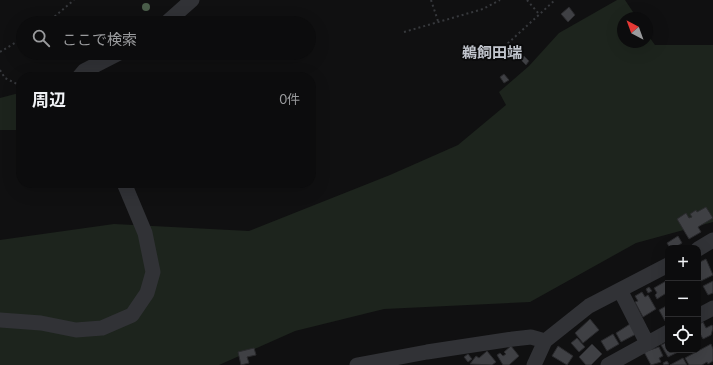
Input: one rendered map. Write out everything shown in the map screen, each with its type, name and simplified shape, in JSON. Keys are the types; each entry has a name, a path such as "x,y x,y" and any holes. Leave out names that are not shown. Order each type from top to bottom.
{"street":[{"path":"174,16 192,0"},
{"path":"83,72 105,60"},
{"path":"0,320 41,323 76,330 102,328 132,315 147,293 153,272 145,233 126,188"},
{"path":"701,247 713,240"},
{"path":"534,365 545,342 590,306 665,267"},
{"path":"620,290 647,343"},
{"path":"701,314 713,308"},
{"path":"608,365 665,334"},
{"path":"357,365 513,339 531,337 545,342"}],"path":[{"path":"55,16 74,0"},
{"path":"431,0 438,21"},
{"path":"404,32 484,8 500,0"},
{"path":"527,0 540,14"},
{"path":"493,57 555,0"},
{"path":"0,52 16,42"},
{"path":"0,70 5,78 16,84"}],"shaded area":[{"path":"617,0 625,0 633,12 617,12 617,48 653,48 653,42 655,45 713,45 713,222 636,243 530,302 384,309 295,331 219,365 0,365 0,240 114,224 249,231 390,175 458,145 506,105 499,92 529,66 559,33"},
{"path":"16,94 16,130 0,130 0,98"}],"building":[{"path":"569,7 575,15 568,22 561,14"},
{"path":"524,56 529,61 526,65 521,60"},
{"path":"504,74 509,80 504,83 500,77"},
{"path":"706,207 713,218 698,227 701,232 689,239 677,219 686,213 689,218 692,217 690,214 696,210 697,212"},
{"path":"678,236 682,243 679,245 668,245 667,243"},
{"path":"706,259 713,275 701,281 701,262"},
{"path":"713,281 713,293 708,295 703,286"},
{"path":"665,282 665,294 657,299 655,295 657,293 654,288"},
{"path":"649,287 652,291 648,293 646,289"},
{"path":"642,292 645,297 648,295 656,309 643,317 635,302 638,301 635,296"},
{"path":"665,307 665,321 659,310"},
{"path":"590,319 599,330 583,343 575,333"},
{"path":"703,322 706,328 712,325 713,328 711,335 703,339 701,335 701,323"},
{"path":"630,324 636,334 621,342 616,333"},
{"path":"613,334 619,344 607,351 601,341"},
{"path":"577,338 585,347 579,352 571,343"},
{"path":"665,343 665,352 661,345"},
{"path":"592,344 602,354 591,365 586,365 579,357"},
{"path":"711,344 713,349 713,361 702,365 689,365 685,358 694,353 701,353 701,349"},
{"path":"511,346 519,356 509,365 503,365 497,355 500,353 503,356 506,354 504,352"},
{"path":"558,346 573,356 567,365 552,356"},
{"path":"659,347 663,356 659,358 661,362 651,365 644,352"},
{"path":"254,348 256,355 247,357 249,363 241,365 238,352"},
{"path":"487,351 496,362 492,365 470,364 476,356 479,358"},
{"path":"666,353 676,353 668,357"},
{"path":"468,354 472,359 468,362 464,357"},
{"path":"683,358 687,365 670,365"},
{"path":"667,361 669,364 664,365 663,363"}],"district":[{"name":"鵜飼田端","path":"492,52"}]}
